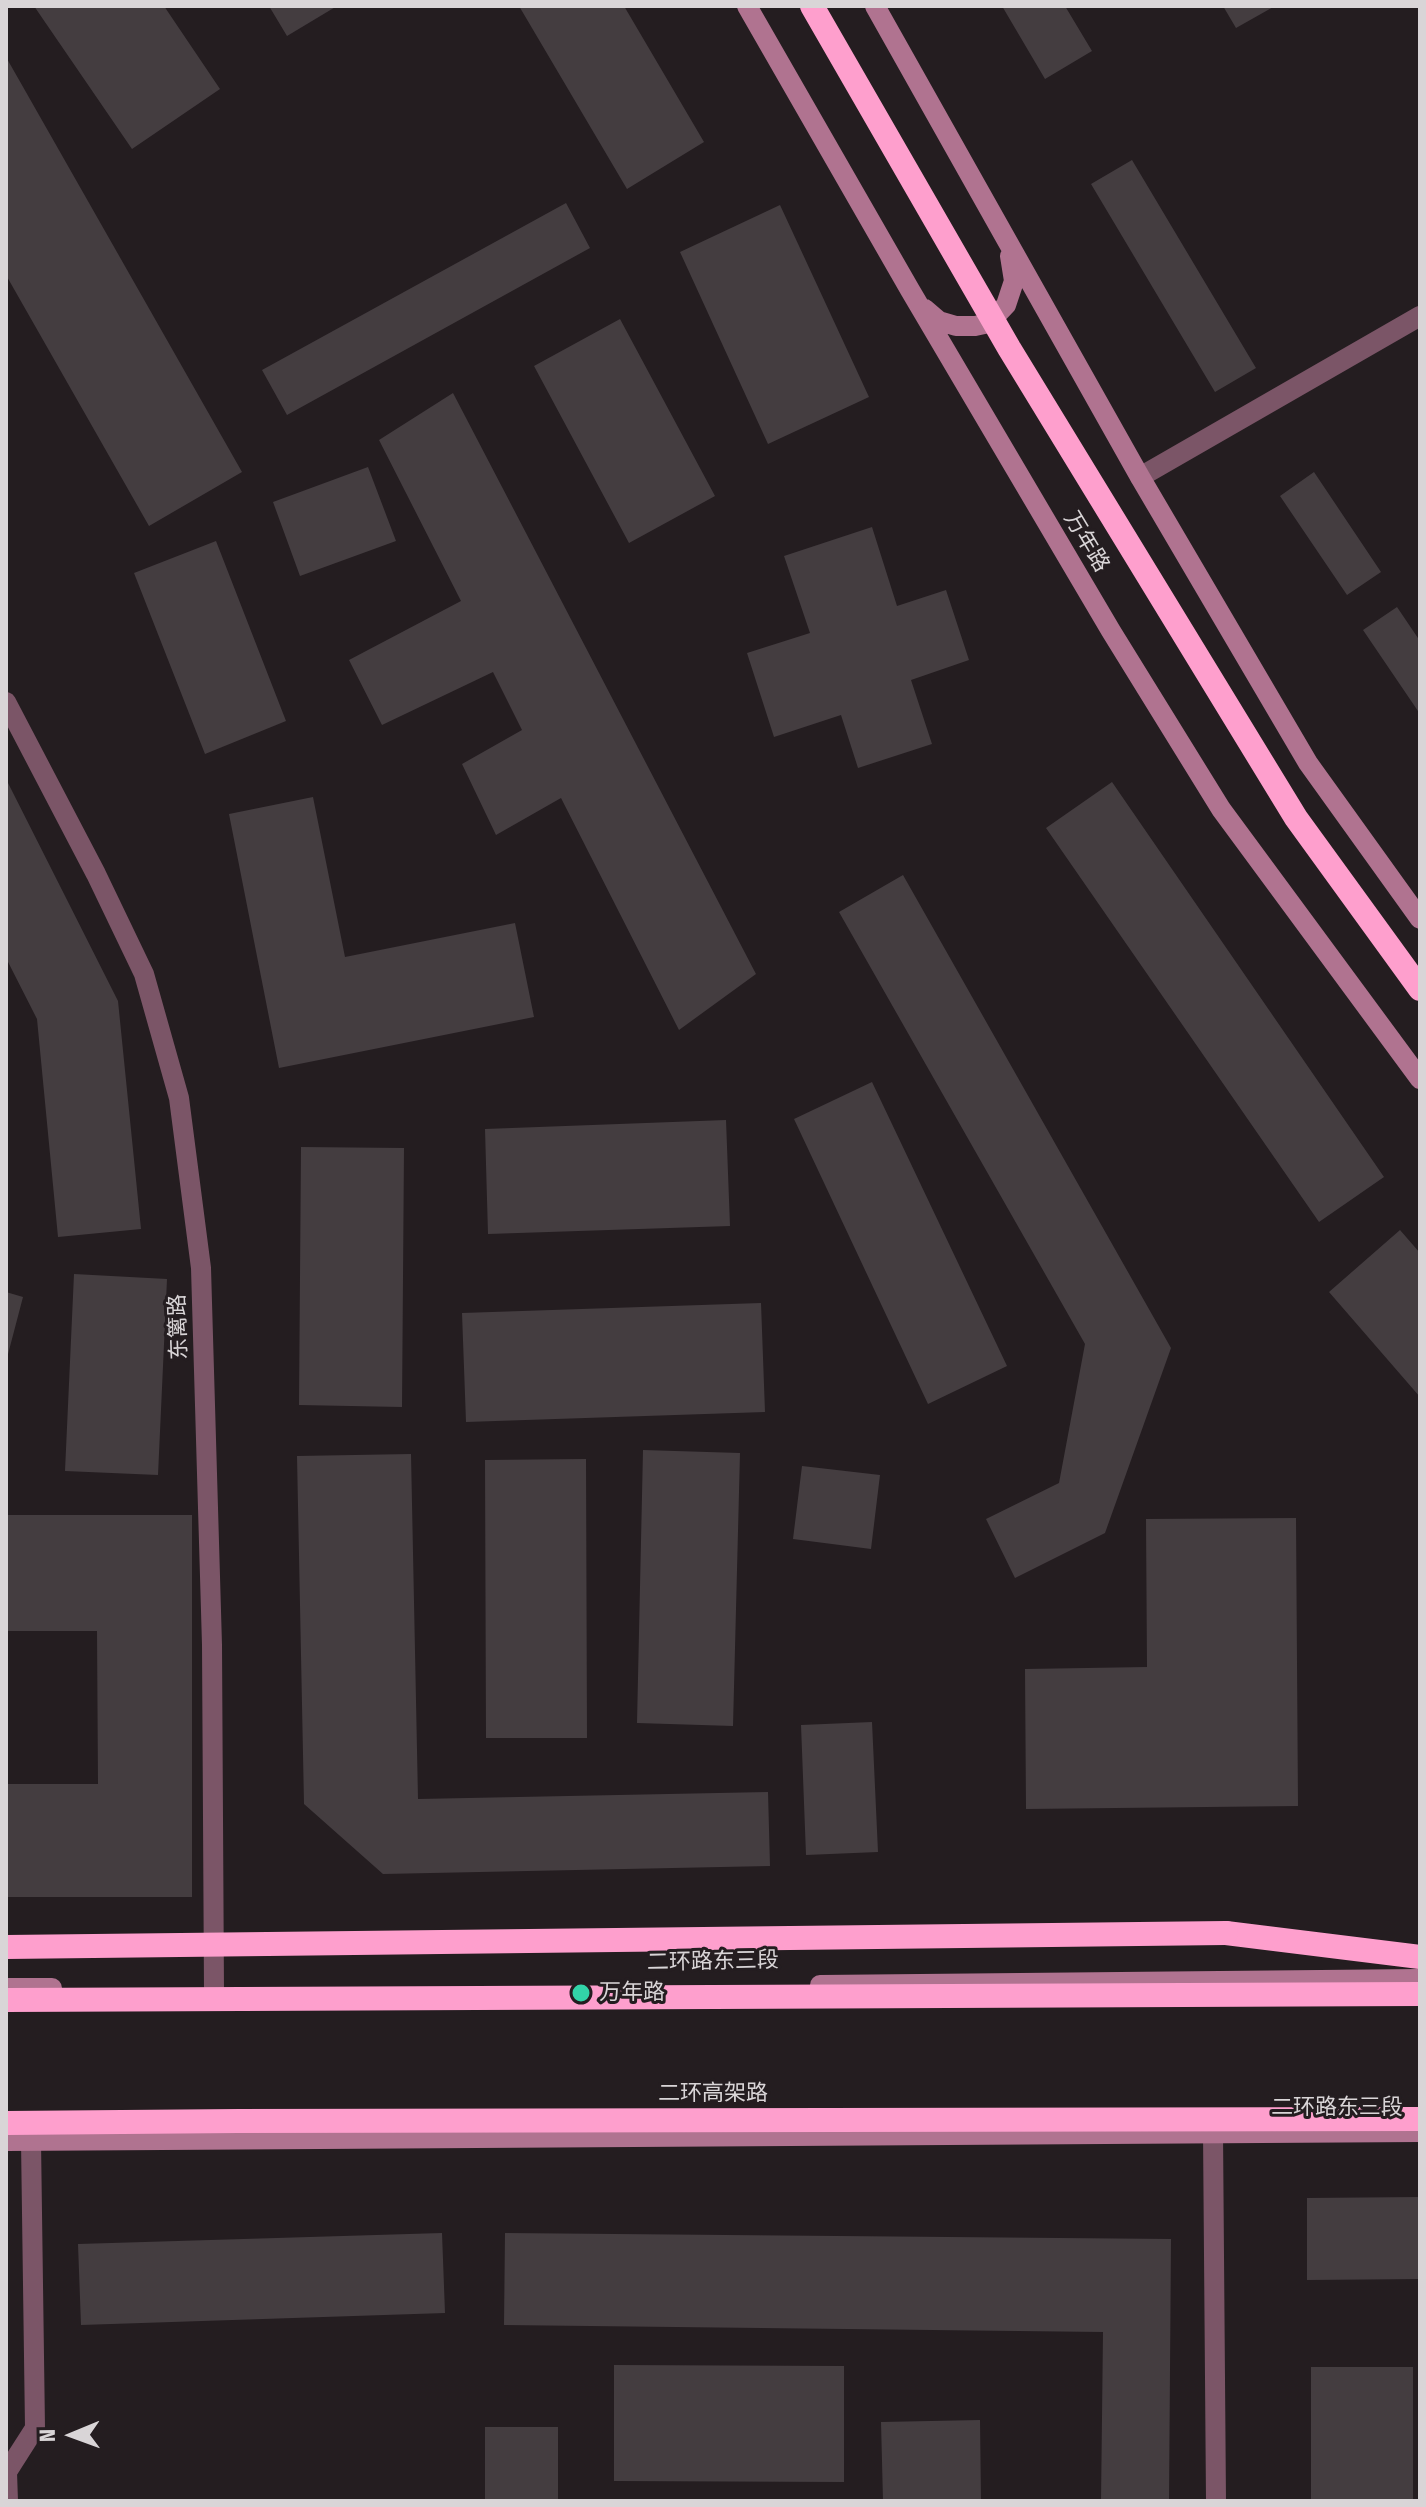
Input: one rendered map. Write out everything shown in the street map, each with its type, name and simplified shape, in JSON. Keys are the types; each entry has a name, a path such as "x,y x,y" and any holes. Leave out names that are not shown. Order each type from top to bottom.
{"highway":[{"path":"812,6 1009,348 1296,818 1420,989"},
{"path":"6,1947 1226,1933 1420,1957"},
{"path":"6,2000 1420,1994"},
{"name":"二环高架路","path":"6,2123 1417,2123"}],"main road":[{"name":"万年路","path":"747,6 1111,631 1221,809 1420,1079"},
{"path":"875,6 1140,477 1308,763 1420,919"},
{"path":"910,290 939,321 956,326 989,323 1006,305 1014,281 1004,234"},
{"name":"二环路东三段","path":"6,1988 214,1991 1420,1979"},
{"name":"二环路东三段","path":"6,2141 1213,2132 1417,2123"}],"street":[{"path":"1140,477 1420,316"},
{"name":"东篱路","path":"6,702 96,874 144,974 179,1098 201,1268 212,1645 214,1991"},
{"path":"1213,2132 1216,2501"},
{"path":"8,2501 7,2472 35,2428 31,2141"}],"building":[{"path":"34,6 164,6 220,89 132,149"},
{"path":"269,6 337,6 287,36"},
{"path":"519,6 624,6 704,142 627,189"},
{"path":"1002,6 1065,6 1092,51 1045,79"},
{"path":"1223,6 1275,6 1236,28"},
{"path":"6,57 242,472 149,526 6,275"},
{"path":"1132,160 1256,368 1215,392 1091,184"},
{"path":"566,203 590,248 287,415 262,370"},
{"path":"780,205 869,397 768,444 680,252"},
{"path":"620,319 715,496 629,543 534,366"},
{"path":"453,393 756,974 679,1030 561,798 496,835 462,764 522,730 493,672 382,725 349,660 461,601 379,440"},
{"path":"368,467 396,541 300,576 273,502"},
{"path":"1314,472 1381,572 1347,595 1280,496"},
{"path":"872,527 897,606 946,590 969,660 911,680 932,744 858,768 841,715 774,737 747,653 810,633 784,556"},
{"path":"216,541 286,721 205,754 134,573"},
{"path":"1397,607 1420,641 1420,714 1363,630"},
{"path":"6,779 118,1001 141,1229 58,1237 37,1019 6,958"},
{"path":"1112,782 1384,1177 1319,1222 1046,828"},
{"path":"313,797 345,957 515,923 534,1017 279,1068 229,814"},
{"path":"903,875 1171,1348 1105,1533 1015,1578 986,1519 1059,1483 1085,1344 839,912"},
{"path":"872,1082 1007,1366 928,1404 794,1119"},
{"path":"726,1120 730,1226 488,1234 485,1129"},
{"path":"301,1147 404,1148 402,1407 299,1405"},
{"path":"1400,1230 1420,1253 1420,1397 1329,1292"},
{"path":"74,1274 167,1279 158,1475 65,1471"},
{"path":"6,1292 23,1297 7,1358 6,1358"},
{"path":"761,1303 765,1412 466,1422 462,1313"},
{"path":"643,1450 740,1453 733,1726 637,1723"},
{"path":"411,1454 418,1799 768,1792 770,1866 383,1874 304,1804 297,1456"},
{"path":"586,1459 587,1738 486,1738 485,1460"},
{"path":"802,1466 880,1475 871,1549 793,1539"},
{"path":"6,1515 192,1515 192,1897 6,1897 6,1784 98,1784 97,1631 6,1631"},
{"path":"1296,1518 1298,1806 1026,1809 1025,1669 1147,1667 1146,1519"},
{"path":"872,1722 878,1852 806,1855 801,1725"},
{"path":"1420,2197 1420,2279 1307,2280 1307,2198"},
{"path":"442,2233 445,2313 81,2325 78,2244"},
{"path":"505,2233 1171,2239 1169,2501 1101,2501 1103,2332 504,2325"},
{"path":"614,2365 844,2366 844,2482 614,2481"},
{"path":"1311,2367 1413,2367 1413,2501 1311,2501"},
{"path":"980,2420 981,2501 883,2501 881,2422"},
{"path":"485,2427 558,2427 558,2501 485,2501"}],"place":[{"name":"万年路","path":"581,1993"}]}
